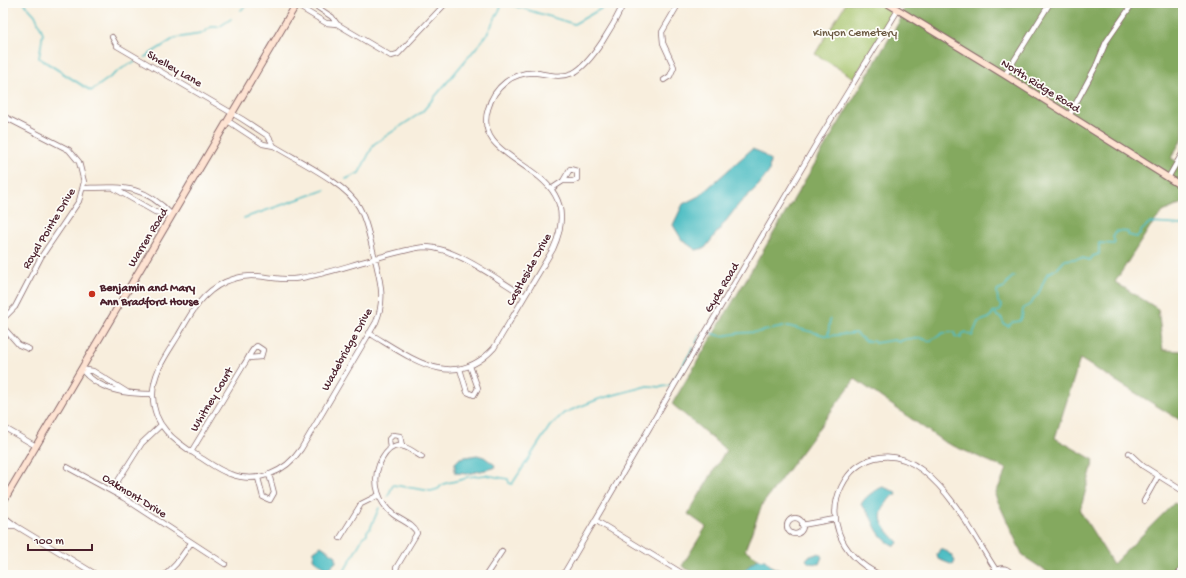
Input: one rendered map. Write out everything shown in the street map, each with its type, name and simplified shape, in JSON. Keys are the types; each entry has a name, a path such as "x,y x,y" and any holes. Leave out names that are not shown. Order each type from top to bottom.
{"street":[{"path":"311,3 332,17 337,24 391,56 395,56 446,3"},
{"name":"Castleside Drive","path":"369,333 427,366 444,370 460,369 470,366 483,358 494,348 553,249 559,234 560,209 552,189 537,173 505,154 496,145 488,130 486,121 490,103 495,92 513,77 531,73 563,76 581,68 592,57 624,3"},
{"path":"664,80 670,76 674,67 663,42 662,32 678,3"},
{"name":"North Ridge Road","path":"887,3 1006,75 1183,187"},
{"path":"1006,75 1050,3"},
{"path":"1069,116 1096,66 1106,42 1133,3"},
{"path":"297,4 326,23 337,24"},
{"name":"Warren Road","path":"3,502 297,4"},
{"name":"Gyde Road","path":"563,575 819,139 898,10"},
{"name":"Shelley Lane","path":"112,36 117,46 232,114"},
{"name":"Wadebridge Drive","path":"232,114 268,136 274,146"},
{"path":"3,116 63,146 73,153 81,167 84,177 83,188 135,189 160,202 172,215"},
{"name":"Wadebridge Drive","path":"161,426 174,440 191,452 229,474 258,478 286,466 298,453 369,333 378,316 382,300 382,287 363,215 353,198 341,187 274,146 263,144 228,121"},
{"path":"1168,178 1183,152"},
{"path":"552,189 563,181"},
{"name":"Royal Pointe Drive","path":"3,319 15,307 41,257 79,201 83,188"},
{"path":"113,188 155,212 172,215"},
{"path":"112,490 142,443 161,426 155,411 153,394 158,370 188,318 203,298 217,286 231,280 249,276 299,278 418,248 440,249 455,255 525,296"},
{"path":"3,327 19,345 29,349"},
{"name":"Whitney Court","path":"191,452 242,366 249,358"},
{"path":"460,369 467,392 474,395 478,388 470,366"},
{"path":"81,369 89,379 114,391 129,394 153,394"},
{"path":"81,369 93,371 129,394"},
{"path":"3,427 36,446"},
{"path":"390,449 389,439 393,434 400,436 402,446"},
{"path":"401,575 398,573 396,568 417,533 415,528 386,508 379,494 376,476 382,458 390,449 402,446 422,457"},
{"path":"1128,453 1134,460 1183,491"},
{"path":"880,575 870,570 855,557 844,542 835,519 835,501 838,489 844,479 852,471 874,458 888,457 904,460 922,470 955,504 996,570"},
{"name":"Oakmont Drive","path":"67,467 112,490 224,564"},
{"path":"258,478 263,497 270,500 274,494 270,474"},
{"path":"1144,501 1158,476"},
{"path":"340,538 361,504 379,494"},
{"path":"3,516 16,526 98,575"},
{"path":"802,525 835,519"},
{"path":"595,520 685,575"},
{"path":"3,522 10,526 16,526"},
{"path":"165,575 176,564 191,543"},
{"path":"486,575 502,551"},
{"path":"1178,575 1183,566"},
{"path":"992,575 996,570 1004,568 1012,575"}],"green space":[{"name":"Kinyon Cemetery","path":"846,3 883,3 895,11 854,78 815,54"},
{"path":"905,3 1183,3 1183,138 1171,158 1183,165 1183,203 1163,212 1150,227 1115,282 1158,309 1163,350 1183,351 1183,422 1080,359 1055,438 1094,460 1080,511 1113,564 1174,503 1183,507 1183,553 1170,575 1052,575 1023,556 995,495 1007,469 944,442 855,379 762,505 745,550 786,575 696,575 682,566 706,527 688,514 726,450 672,404 899,22"}],"water":[{"path":"752,149 760,152 770,160 769,172 758,186 739,204 705,248 696,250 682,240 673,225 683,204 699,196"},
{"path":"477,455 484,457 495,465 494,468 467,474 455,473 455,463 460,458"},
{"path":"883,487 896,492 897,495 892,496 881,514 883,524 898,543 895,546 887,542 882,537 870,515 861,505 870,494"},
{"path":"321,546 336,556 336,562 328,569 313,559 314,551"},
{"path":"940,549 944,549 951,555 955,561 953,565 938,559 937,555"},
{"path":"819,553 822,557 819,564 809,563 806,560 808,557"},
{"path":"757,559 765,560 772,567 792,575 723,575 722,573 728,570 743,571"}],"waterway":[{"path":"24,3 35,15 43,33 39,58 91,91 127,65 135,62"},
{"path":"241,10 249,3"},
{"path":"346,179 359,173 374,144 422,112 486,36 502,5 508,4 574,24 611,3"},
{"path":"145,57 175,38 201,34 211,27 219,27 231,19"},
{"path":"244,218 325,190"},
{"path":"995,313 998,317 1001,317 1004,324 1008,326 1013,322 1020,321 1023,309 1032,303 1034,298 1038,295 1047,274 1058,268 1065,260 1082,258 1090,260 1093,256 1099,254 1099,243 1114,244 1115,242 1113,237 1117,231 1128,232 1128,235 1136,237 1141,234 1141,231 1150,223 1183,225"},
{"path":"994,312 1000,311 1002,306 998,302 997,291 1004,288 1009,280 1014,276"},
{"path":"711,333 721,336 758,332 788,326 828,336 856,333 865,341 873,341 875,343 894,340 899,342 908,339 920,338 930,341 943,333 954,332 955,336 961,338 962,334 966,332 972,336 978,322 989,318 994,312"},
{"path":"828,336 830,319"},
{"path":"696,343 700,334"},
{"path":"388,496 393,485 431,491 438,489 443,484 467,477 486,475 508,479 509,483 512,484 550,426 564,413 599,399 647,386 661,387 671,385 693,348"},
{"path":"342,575 364,536 367,534 367,531 370,529 379,508"}],"place":[{"name":"Benjamin and Mary Ann Bradford House","path":"92,294"}]}
